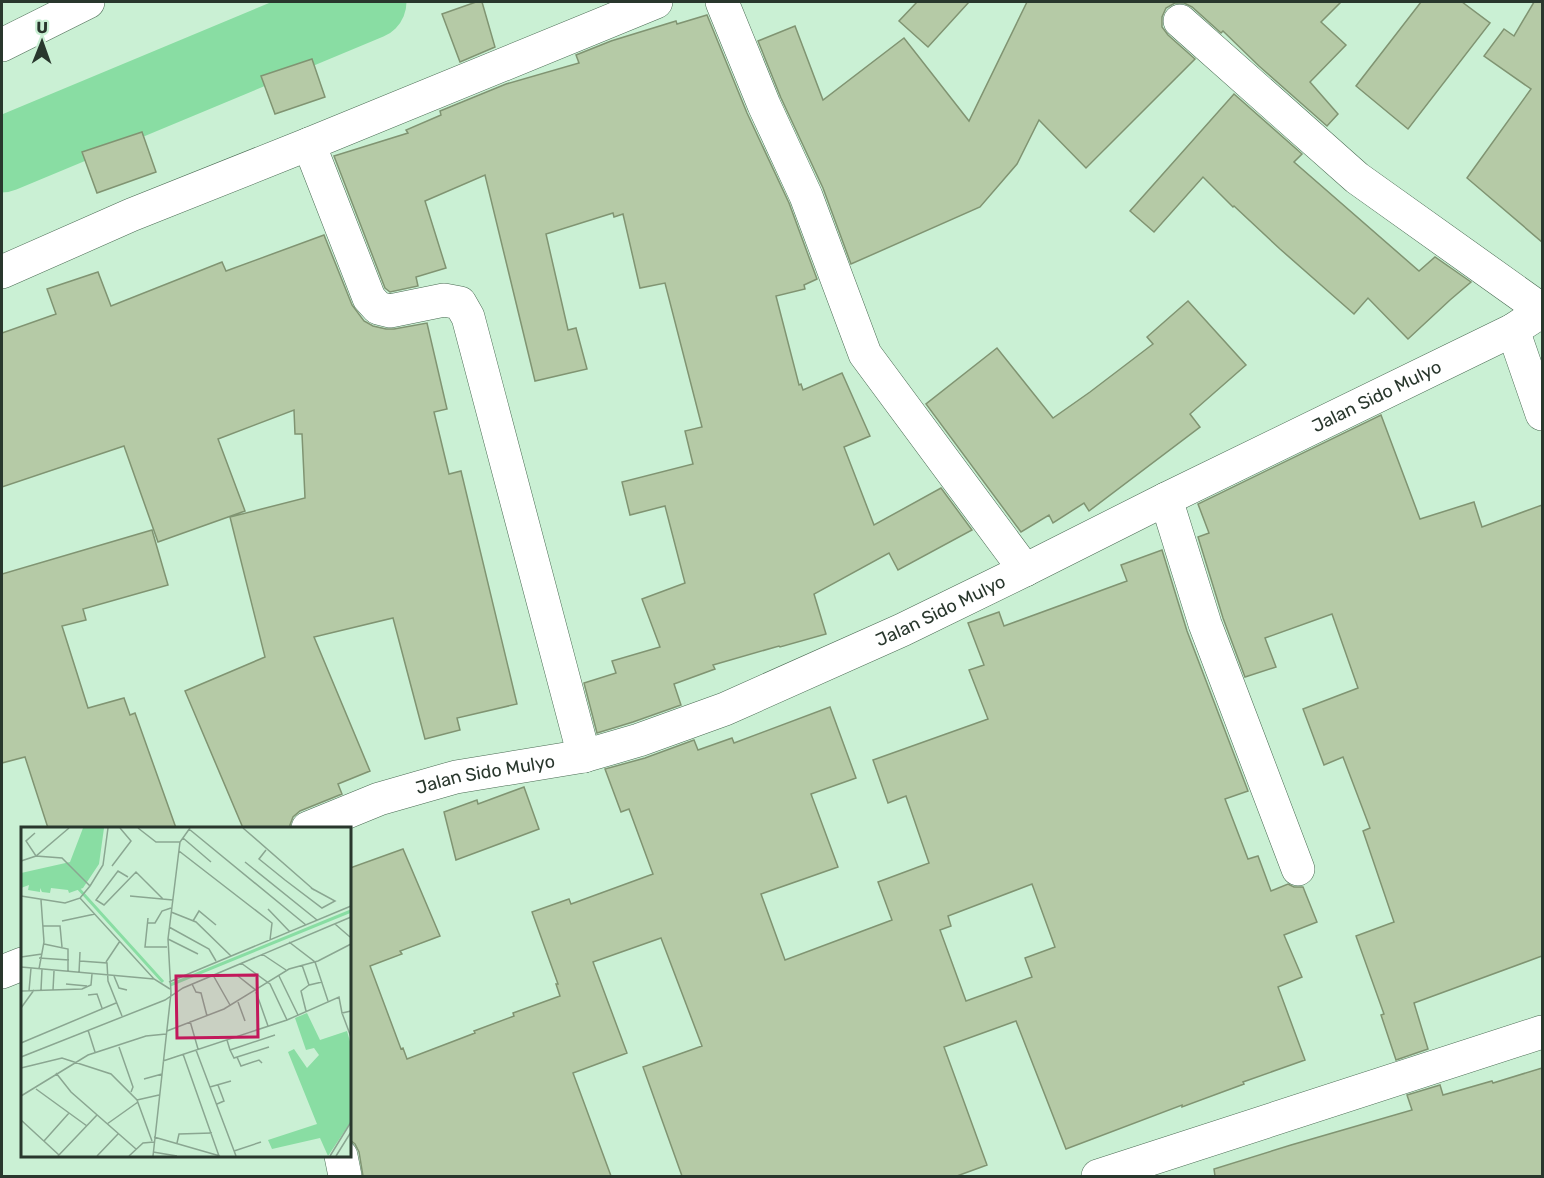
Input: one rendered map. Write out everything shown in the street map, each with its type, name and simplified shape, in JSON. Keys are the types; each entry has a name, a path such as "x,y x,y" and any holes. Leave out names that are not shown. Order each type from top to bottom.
{"street":[{"path":"2,45 88,2"},
{"path":"2,272 131,215 656,2"},
{"path":"722,2 764,105 806,196 865,354 1025,570"},
{"path":"1180,21 1357,178 1542,310"},
{"path":"309,144 365,289 378,308 390,311 444,300 460,303 468,317 584,756"},
{"name":"Jalan Sido Mulyo","path":"311,827 379,800 456,777 584,756 639,740 725,709 902,630 1025,570 1513,330 1542,310"},
{"path":"1513,330 1542,414"},
{"path":"1166,499 1205,624 1298,869"},
{"path":"2,972 21,964"},
{"path":"1098,1176 1542,1032"},
{"path":"342,1157 345,1176"}],"building":[{"path":"482,2 495,47 460,62 442,14"},
{"path":"917,2 969,2 928,47 899,21"},
{"path":"1027,2 1341,2 1321,22 1346,45 1310,82 1338,114 1327,126 1223,31 1221,33 1192,7 1184,3 1175,3 1166,8 1162,17 1162,27 1195,59 1086,168 1039,120 1017,164 980,207 851,264 823,188 781,98 758,41 795,26 823,100 904,38 969,121"},
{"path":"1421,2 1462,2 1490,23 1408,129 1356,86"},
{"path":"1534,2 1542,2 1542,242 1467,178 1531,89 1484,56 1504,29 1514,36"},
{"path":"707,15 747,113 789,203 817,279 804,285 805,289 776,296 799,385 801,384 803,390 842,373 870,436 844,447 874,525 941,488 972,530 898,570 889,553 814,594 826,634 713,665 715,669 674,684 681,705 597,733 584,683 616,673 612,661 660,647 642,599 685,583 665,506 630,515 622,482 693,464 685,431 702,427 665,283 640,288 623,214 614,217 613,213 546,234 568,330 576,328 587,369 535,381 485,175 425,201 446,268 416,277 418,286 390,292 385,288 334,156 408,133 406,130 441,115 440,111 506,84 579,63 576,55 611,41 676,21 677,24"},
{"path":"312,59 325,97 275,114 261,76"},
{"path":"1234,94 1302,154 1294,162 1419,271 1435,257 1471,282 1408,339 1368,298 1354,314 1233,207 1203,177 1154,232 1130,211"},
{"path":"142,132 156,172 97,193 82,152"},
{"path":"324,235 352,305 364,321 386,329 427,323 447,409 434,412 449,474 461,471 517,704 457,718 460,730 425,739 393,618 314,637 370,771 338,784 342,794 300,811 293,817 290,827 243,827 185,691 265,657 230,517 305,498 302,434 295,434 294,410 218,439 245,511 158,542 124,446 2,487 2,333 56,314 47,289 98,272 111,306 222,262 226,271"},
{"path":"1188,301 1246,365 1190,414 1200,427 1089,511 1084,503 1053,523 1049,515 1021,532 926,404 997,348 1053,418 1153,344 1147,337"},
{"path":"1381,415 1420,519 1474,502 1482,527 1542,505 1542,956 1414,1003 1428,1049 1396,1060 1381,1015 1384,1014 1356,936 1394,922 1363,831 1370,828 1343,757 1324,765 1303,709 1358,688 1332,614 1265,638 1276,667 1245,677 1223,618 1198,537 1209,533 1198,504"},
{"path":"152,530 168,585 83,609 86,620 62,626 88,708 124,698 130,715 135,713 176,827 48,827 25,757 2,763 2,574"},
{"path":"1162,550 1187,631 1248,791 1225,799 1248,859 1258,856 1271,891 1288,884 1303,887 1317,922 1284,935 1302,977 1278,987 1305,1060 1066,1149 1016,1021 944,1047 987,1165 957,1176 682,1176 643,1067 702,1046 661,938 593,962 627,1053 573,1073 611,1176 363,1176 359,1152 351,1141 351,868 403,849 440,936 400,951 402,954 370,966 401,1049 403,1048 407,1059 475,1033 474,1031 514,1016 513,1013 560,996 556,984 558,984 532,912 569,899 571,904 653,874 629,809 621,812 605,769 645,758 694,740 698,750 732,738 734,743 830,707 856,778 811,794 838,867 761,894 785,960 892,920 878,882 929,863 906,796 888,803 873,760 988,719 969,670 984,665 968,623 999,612 1004,626 1127,581 1121,565","holes":["1032,884 1055,947 1025,958 1032,977 966,1001 940,930 951,926 948,916"]},
{"path":"524,787 539,829 456,860 444,812 477,800 478,804"},
{"path":"1542,1068 1542,1176 1215,1176 1214,1169 1412,1110 1407,1095 1440,1085 1443,1095"}],"waterway":[{"path":"2,155 369,2"}]}
